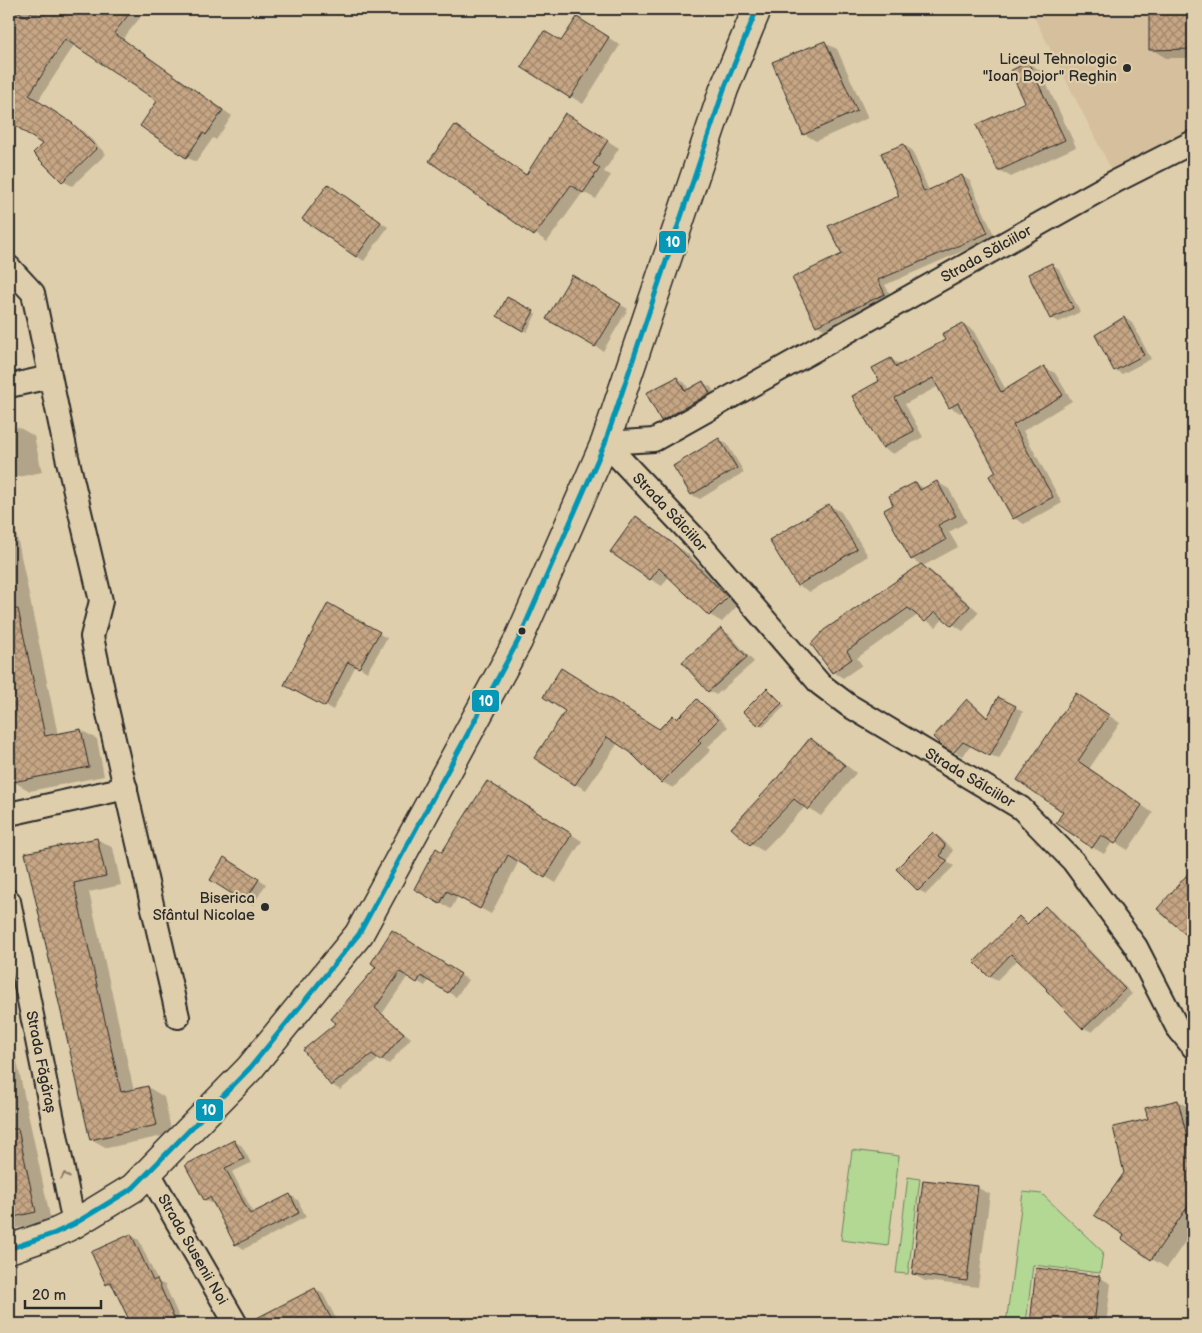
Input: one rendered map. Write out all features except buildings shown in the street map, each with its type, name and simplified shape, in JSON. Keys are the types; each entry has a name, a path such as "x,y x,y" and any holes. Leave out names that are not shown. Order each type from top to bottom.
{"main road":[{"path":"9,1249 36,1241 74,1224 133,1188 250,1068 359,934 518,641 606,442 724,88 757,9"}],"street":[{"name":"Strada Sălciilor","path":"606,442 654,440 1116,181 1193,142"},
{"path":"9,266 33,294 66,458 102,601 92,637 178,1017"},
{"path":"9,386 50,377"},
{"name":"Strada Sălciilor","path":"606,442 693,536 820,684 848,705 1021,808 1072,860 1136,947 1177,1027 1193,1047"},
{"path":"9,814 126,788"},
{"name":"Strada Făgăraș","path":"9,901 74,1224"},
{"name":"Strada Susenii Noi","path":"149,1173 236,1324"}],"shaded area":[{"name":"Liceul Tehnologic \"Ioan Bojor\" Reghin","path":"1030,9 1193,9 1193,128 1111,169"}],"green space":[{"path":"852,1150 899,1156 888,1246 841,1240"},
{"path":"908,1177 920,1179 908,1274 896,1273"},
{"path":"1023,1192 1042,1194 1103,1252 1100,1273 1033,1265 1026,1324 1006,1324"}],"transit line":[{"name":"10","path":"9,1249 55,1233 74,1224 133,1188 250,1068 359,934 518,641 605,443 724,89 757,9"}],"place":[{"name":"Liceul Tehnologic \"Ioan Bojor\" Reghin","path":"1127,68"},
{"name":"Biserica Sfântul Nicolae","path":"265,907"}]}
